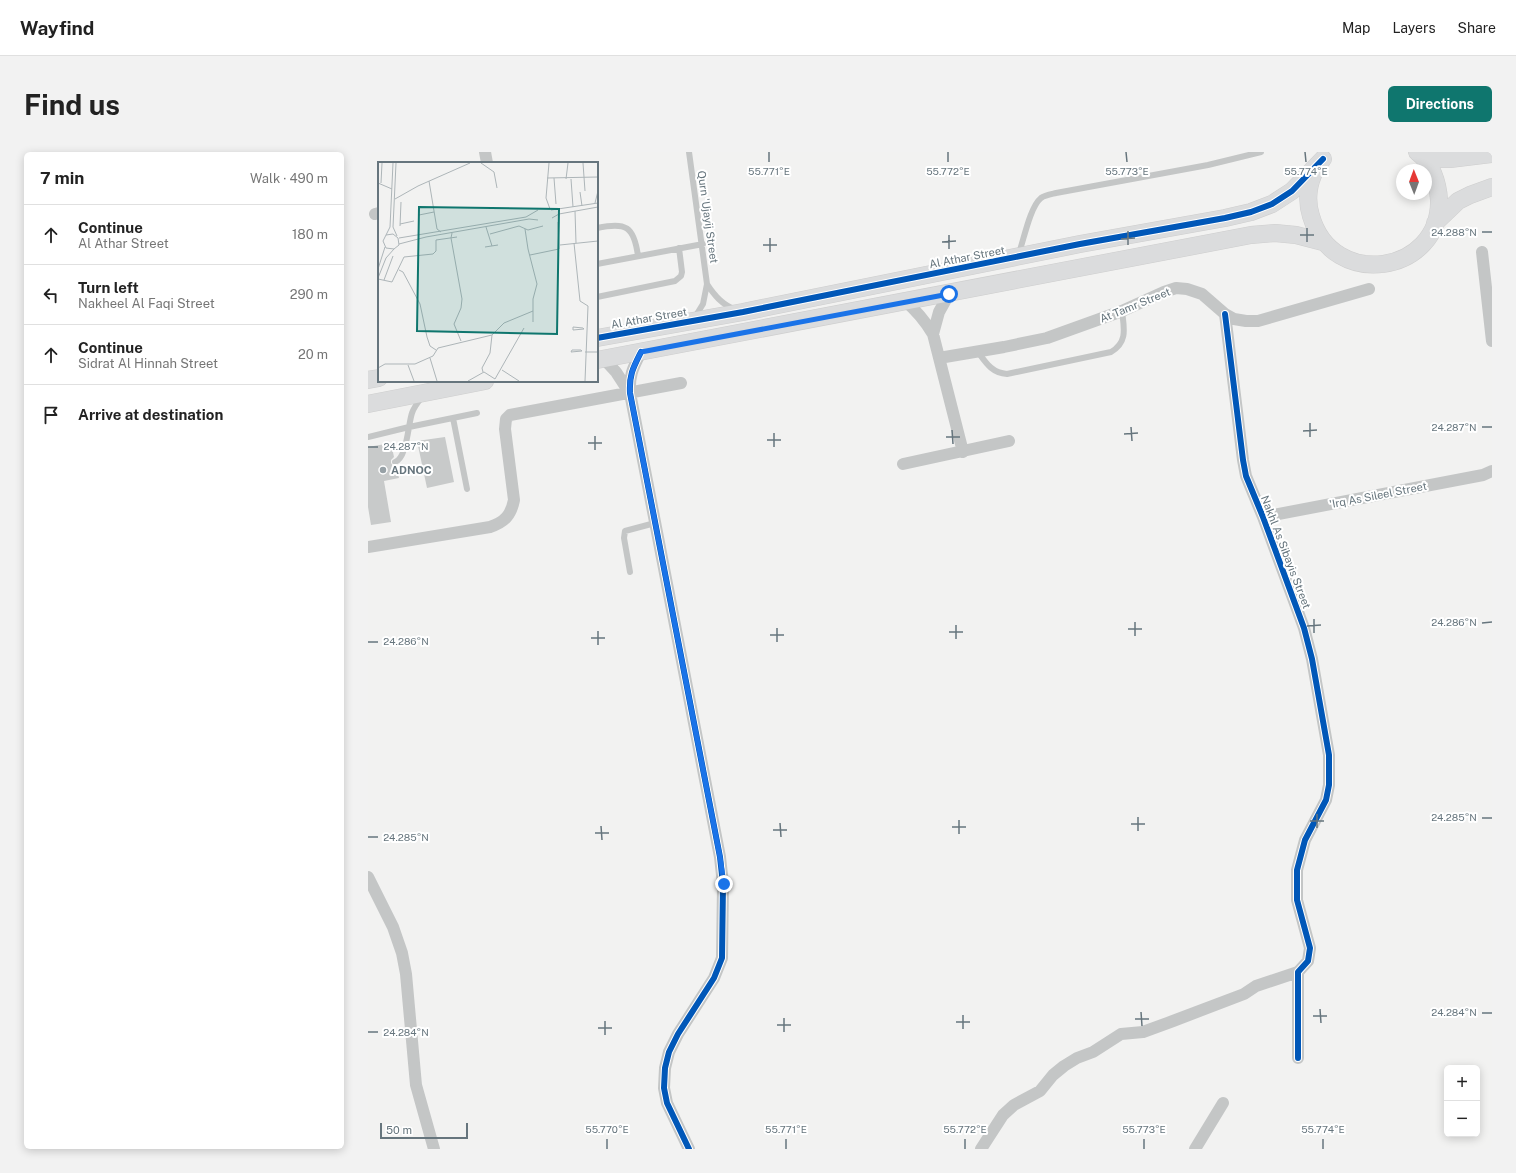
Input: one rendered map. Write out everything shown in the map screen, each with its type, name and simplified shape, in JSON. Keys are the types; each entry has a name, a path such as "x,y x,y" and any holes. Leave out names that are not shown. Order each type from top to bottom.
{"street":[{"path":"485,152 487,162"},
{"path":"1420,154 1450,159 1492,154"},
{"path":"1326,156 1314,174 1309,192 1309,210 1314,227 1323,242 1336,253 1351,261 1368,265 1385,265 1401,259 1416,250 1427,238 1435,223 1439,206 1438,190 1434,174 1420,154"},
{"name":"Al Athar Street","path":"598,338 743,312 1018,256 1251,212 1272,204 1292,191 1326,156"},
{"path":"1435,223 1458,201 1492,187"},
{"path":"601,360 1251,235 1296,235 1323,242"},
{"path":"1482,252 1492,341"},
{"name":"At Tamr Street","path":"939,358 978,352 1047,338 1122,311 1176,288 1187,289 1202,294 1225,314 1234,319 1246,321 1258,321 1369,289"},
{"path":"933,334 939,312 949,294"},
{"path":"905,301 917,310 933,334 963,452"},
{"name":"Nakhl As Sibayis Street","path":"1225,314 1246,476 1263,517 1304,628 1312,659 1329,755 1329,784 1326,800 1305,840 1297,870 1297,900 1310,948 1308,961 1298,972"},
{"path":"641,352 632,369 630,393 724,884 722,958 714,978 678,1034 665,1068 664,1088 667,1103 689,1149"},
{"path":"601,360 616,372 630,393"},
{"path":"368,380 378,378"},
{"path":"368,404 480,382"},
{"path":"368,548 490,528 500,524 512,509 514,500 505,423 506,419 510,415 681,383"},
{"path":"903,464 1009,441"},
{"name":"'Irq As Sileel Street","path":"1263,517 1476,476 1492,471"},
{"path":"368,876 393,927 402,953 406,974 416,1085 434,1149"},
{"path":"981,1149 1003,1115 1014,1106 1040,1091 1064,1066 1077,1058 1093,1052 1121,1034 1142,1032 1174,1022 1244,994 1256,986 1298,972 1298,1058"},
{"path":"1195,1149 1223,1103"}],"lane":[{"name":"Qurn 'Ujayij Street","path":"690,152 707,284 703,304 693,320"},
{"path":"1018,256 1032,214 1036,205 1042,198 1056,193 1208,165 1261,152"},
{"path":"598,228 615,225 627,229 635,238 638,256"},
{"path":"598,264 703,244"},
{"path":"598,297 675,281 681,276 682,272 679,248"},
{"path":"707,284 713,294 722,302 743,312"},
{"path":"978,352 995,371 1000,374 1007,374 1111,352 1118,348 1123,339 1124,331 1122,311"},
{"path":"396,462 404,454 414,407 426,392"},
{"path":"368,437 477,413"},
{"path":"453,418 467,489"},
{"path":"630,572 624,538 625,531 655,523"}],"building":[{"path":"445,437 454,482 427,488 417,441"},
{"path":"391,443 394,457 391,460 391,463 393,466 396,466 399,478 384,481 391,522 371,525 368,507 368,447"}],"cycle path":[{"path":"598,338 743,312 1080,244 1251,212 1272,204 1292,191 1323,159"},
{"path":"1225,314 1246,476 1263,517 1304,628 1312,659 1329,755 1329,785 1326,800 1305,840 1297,870 1297,900 1310,948 1308,961 1298,972 1298,1058"},
{"path":"641,352 632,372 630,393 720,857 723,884 722,958 714,978 678,1034 669,1052 665,1068 664,1088 667,1103 689,1149"}],"place":[{"name":"ADNOC","path":"383,470"}],"route":[{"path":"724,884 630,393 632,369 641,352 905,301 949,294"}]}
